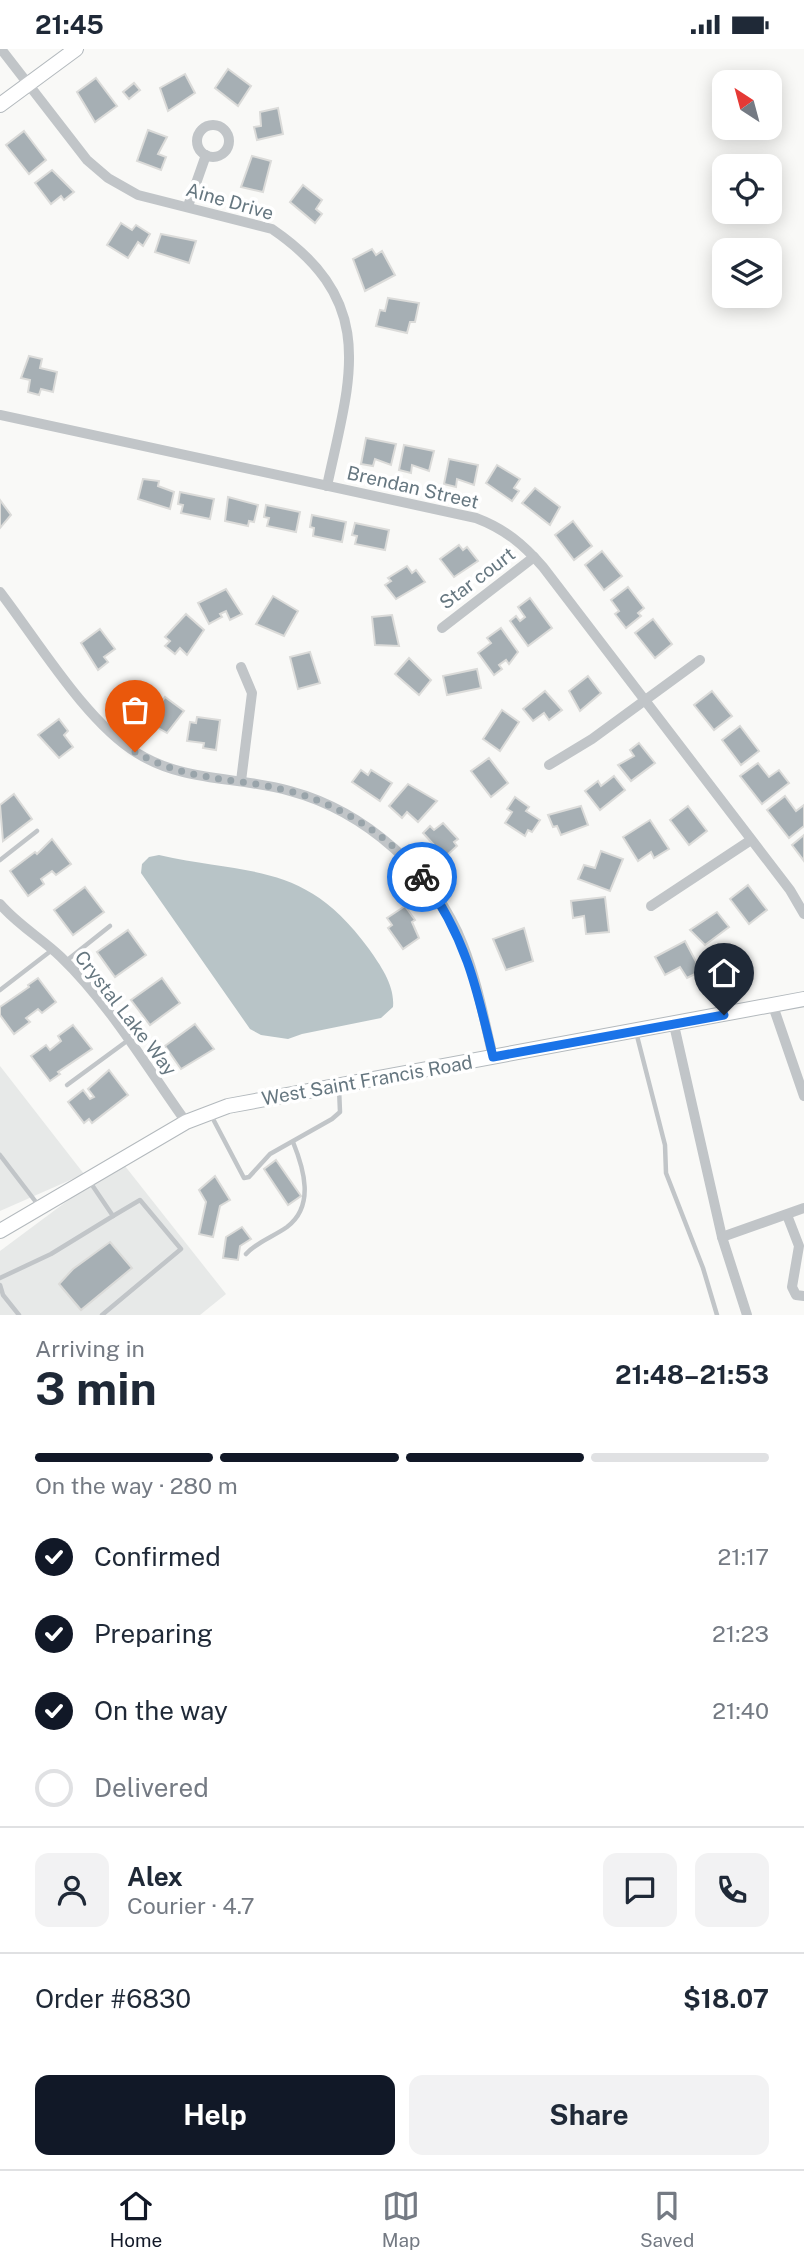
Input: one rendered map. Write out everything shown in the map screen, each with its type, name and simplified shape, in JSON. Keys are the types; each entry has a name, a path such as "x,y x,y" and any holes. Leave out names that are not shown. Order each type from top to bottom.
{"street":[{"name":"Aine Drive","path":"1,49 86,160 108,178 138,195 188,205 272,229 303,255 339,306 349,331 351,365 327,486"},
{"path":"0,105 76,49"},
{"path":"188,205 205,155"},
{"name":"Brendan Street","path":"0,415 476,519 516,538 534,557 645,701 804,914"},
{"name":"Star court","path":"442,628 534,557"},
{"path":"0,592 82,699 119,740 135,752 177,772 197,778 241,781 291,791 326,804 386,842 416,870 441,903 462,943 475,979 493,1057"},
{"path":"549,765 645,701 700,660"},
{"path":"241,667 252,693 241,781"},
{"path":"651,906 751,840"},
{"name":"Crystal Lake Way","path":"0,904 16,922 65,962 186,1122"},
{"name":"West Saint Francis Road","path":"0,1231 186,1122 228,1106 804,999"},
{"path":"773,1006 804,1096"},
{"path":"674,1025 722,1237 747,1315"},
{"path":"722,1237 804,1207"},
{"path":"787,1215 799,1246 792,1287 796,1295 804,1296"}],"lane":[{"path":"0,860 37,831"},
{"path":"65,962 110,926"},
{"path":"0,990 52,950"},
{"path":"636,1032 665,1145 666,1173 703,1268 717,1315"},
{"path":"67,1085 127,1041"},
{"path":"211,1113 244,1178 252,1175 270,1154 340,1112 338,1085"},
{"path":"246,1254 254,1245 286,1228 303,1207 305,1194 301,1161 293,1142"},
{"path":"0,1154 39,1207"},
{"path":"0,1166 5,1162"},
{"path":"88,1178 113,1216"},
{"path":"0,1278 51,1254 140,1200 181,1249 102,1315"},
{"path":"0,1285 3,1295 19,1315"}],"shaded area":[{"path":"159,855 275,877 299,886 322,900 345,921 378,962 392,991 393,1007 381,1018 288,1039 261,1035 250,1029 141,873 142,864 149,857"},
{"path":"0,1066 84,1174 0,1211"},
{"path":"121,1161 226,1294 200,1315 0,1315 0,1251"}],"building":[{"path":"228,69 251,86 238,106 215,88"},
{"path":"185,74 195,93 168,111 160,88"},
{"path":"96,78 117,106 95,122 77,92"},
{"path":"134,83 140,90 129,99 123,92"},
{"path":"278,108 283,134 257,140 254,127 261,126 260,112"},
{"path":"148,130 167,137 158,154 166,157 161,170 137,161"},
{"path":"24,131 46,160 29,174 6,145"},
{"path":"252,156 271,161 263,192 241,187"},
{"path":"52,170 74,192 64,200 61,196 51,204 35,183"},
{"path":"303,185 322,200 316,209 322,214 315,223 290,202"},
{"path":"121,223 132,230 136,225 150,234 143,246 138,242 128,258 107,245"},
{"path":"161,234 196,241 189,263 155,252"},
{"path":"372,249 376,255 382,251 395,275 365,291 353,259"},
{"path":"388,298 419,303 415,322 410,322 407,333 376,326 380,310 385,311"},
{"path":"29,356 42,359 40,368 57,372 53,392 41,389 39,395 28,392 30,380 21,378"},
{"path":"366,438 396,444 391,465 375,459 373,466 361,464"},
{"path":"404,445 434,451 429,471 412,465 411,473 399,470"},
{"path":"449,459 478,465 474,485 457,479 456,487 444,484"},
{"path":"497,465 520,479 514,488 519,491 512,501 486,483"},
{"path":"143,479 159,481 158,486 174,492 170,509 138,499"},
{"path":"535,488 560,507 550,525 522,503"},
{"path":"180,492 214,499 210,519 181,513 183,505 178,504"},
{"path":"228,497 258,505 254,522 249,521 248,526 225,521"},
{"path":"0,500 11,515 0,528"},
{"path":"266,505 300,512 296,532 267,526 269,518 264,517"},
{"path":"312,515 346,522 342,542 313,536 314,528 310,527"},
{"path":"573,521 592,546 574,560 555,535"},
{"path":"355,523 389,530 385,550 355,544 357,536 352,535"},
{"path":"459,545 463,550 467,547 478,561 454,577 440,559"},
{"path":"602,551 622,576 604,590 585,565"},
{"path":"407,566 412,573 416,570 425,582 396,599 385,585 391,581 388,578"},
{"path":"628,587 644,608 638,613 641,616 626,628 615,614 619,611 611,600"},
{"path":"226,589 242,614 230,620 226,611 220,614 222,617 209,624 198,603"},
{"path":"273,596 298,611 284,636 256,624"},
{"path":"530,598 552,628 528,646 510,621 516,616 520,621 525,617 518,607"},
{"path":"186,614 204,630 187,655 180,648 175,654 165,646 170,641 165,637"},
{"path":"392,615 399,646 375,645 372,617"},
{"path":"653,619 672,644 655,658 635,633"},
{"path":"501,628 518,652 509,664 506,660 499,665 502,669 494,675 478,653 491,643 487,638"},
{"path":"100,629 115,649 104,657 108,662 98,670 81,643"},
{"path":"310,652 320,683 298,689 290,657"},
{"path":"409,658 431,680 419,695 395,674"},
{"path":"477,669 481,688 447,695 443,676"},
{"path":"588,676 601,693 580,711 569,691"},
{"path":"545,691 562,710 549,720 544,713 533,721 523,709"},
{"path":"712,691 732,716 714,730 694,705"},
{"path":"154,694 163,700 165,697 184,711 167,733 137,716"},
{"path":"502,710 519,722 500,751 483,739"},
{"path":"197,717 220,720 216,750 203,748 204,743 187,741 190,722 196,723"},
{"path":"59,719 68,731 64,735 73,747 59,758 38,735"},
{"path":"740,726 759,751 741,765 722,740"},
{"path":"639,743 655,763 631,781 618,765 634,756 630,750"},
{"path":"489,758 508,783 491,797 471,771"},
{"path":"758,763 769,777 779,770 789,783 762,804 740,776"},
{"path":"361,770 368,775 371,770 392,783 380,801 352,782"},
{"path":"614,776 625,790 600,810 585,791 598,781 601,786"},
{"path":"408,784 437,801 418,822 407,812 402,818 389,806"},
{"path":"14,794 32,819 3,841 0,805"},
{"path":"785,796 796,811 804,805 804,826 789,838 767,810"},
{"path":"515,797 529,807 526,811 540,820 532,832 528,830 525,836 505,823 512,812 507,809"},
{"path":"581,806 588,825 561,835 557,826 553,827 548,815"},
{"path":"688,806 707,831 689,845 670,820"},
{"path":"650,820 669,849 654,858 651,852 638,861 623,837"},
{"path":"443,823 458,839 454,842 457,846 445,857 423,833 430,826 434,830"},
{"path":"804,835 804,861 792,845"},
{"path":"52,839 71,864 56,875 52,871 41,879 44,884 28,896 10,871 35,852 37,854"},
{"path":"601,851 623,859 610,891 578,879 584,865 595,868"},
{"path":"748,885 767,910 749,924 730,899"},
{"path":"85,887 104,912 73,935 54,910"},
{"path":"605,897 609,932 586,934 584,916 573,918 571,901"},
{"path":"405,906 415,920 412,922 419,938 403,949 388,928 392,925 387,918"},
{"path":"717,912 729,927 705,945 690,930"},
{"path":"524,928 533,961 506,970 493,939"},
{"path":"128,930 146,955 115,977 97,952"},
{"path":"685,941 701,971 687,978 680,967 665,975 655,957"},
{"path":"38,978 56,1002 42,1013 38,1009 26,1018 30,1022 14,1034 0,1015 0,1007"},
{"path":"162,978 180,1003 150,1025 131,1000"},
{"path":"195,1024 214,1049 181,1069 165,1046"},
{"path":"73,1025 92,1049 58,1072 60,1074 50,1081 31,1056 46,1045 50,1050 61,1041 58,1036"},
{"path":"109,1070 128,1095 92,1123 89,1119 84,1123 68,1102 83,1090 90,1099 94,1097 88,1089"},
{"path":"276,1160 301,1196 288,1205 264,1169"},
{"path":"215,1176 230,1200 220,1206 213,1237 199,1234 206,1202 199,1190"},
{"path":"242,1227 251,1239 240,1246 238,1260 223,1258 226,1237"},
{"path":"110,1242 132,1268 81,1310 59,1284 73,1269"}],"way so far":[{"path":"135,752 177,772 197,778 241,781 291,791 326,804 386,842 422,877"}],"route":[{"path":"422,877 441,903 462,943 475,979 493,1057 724,1015"}]}
